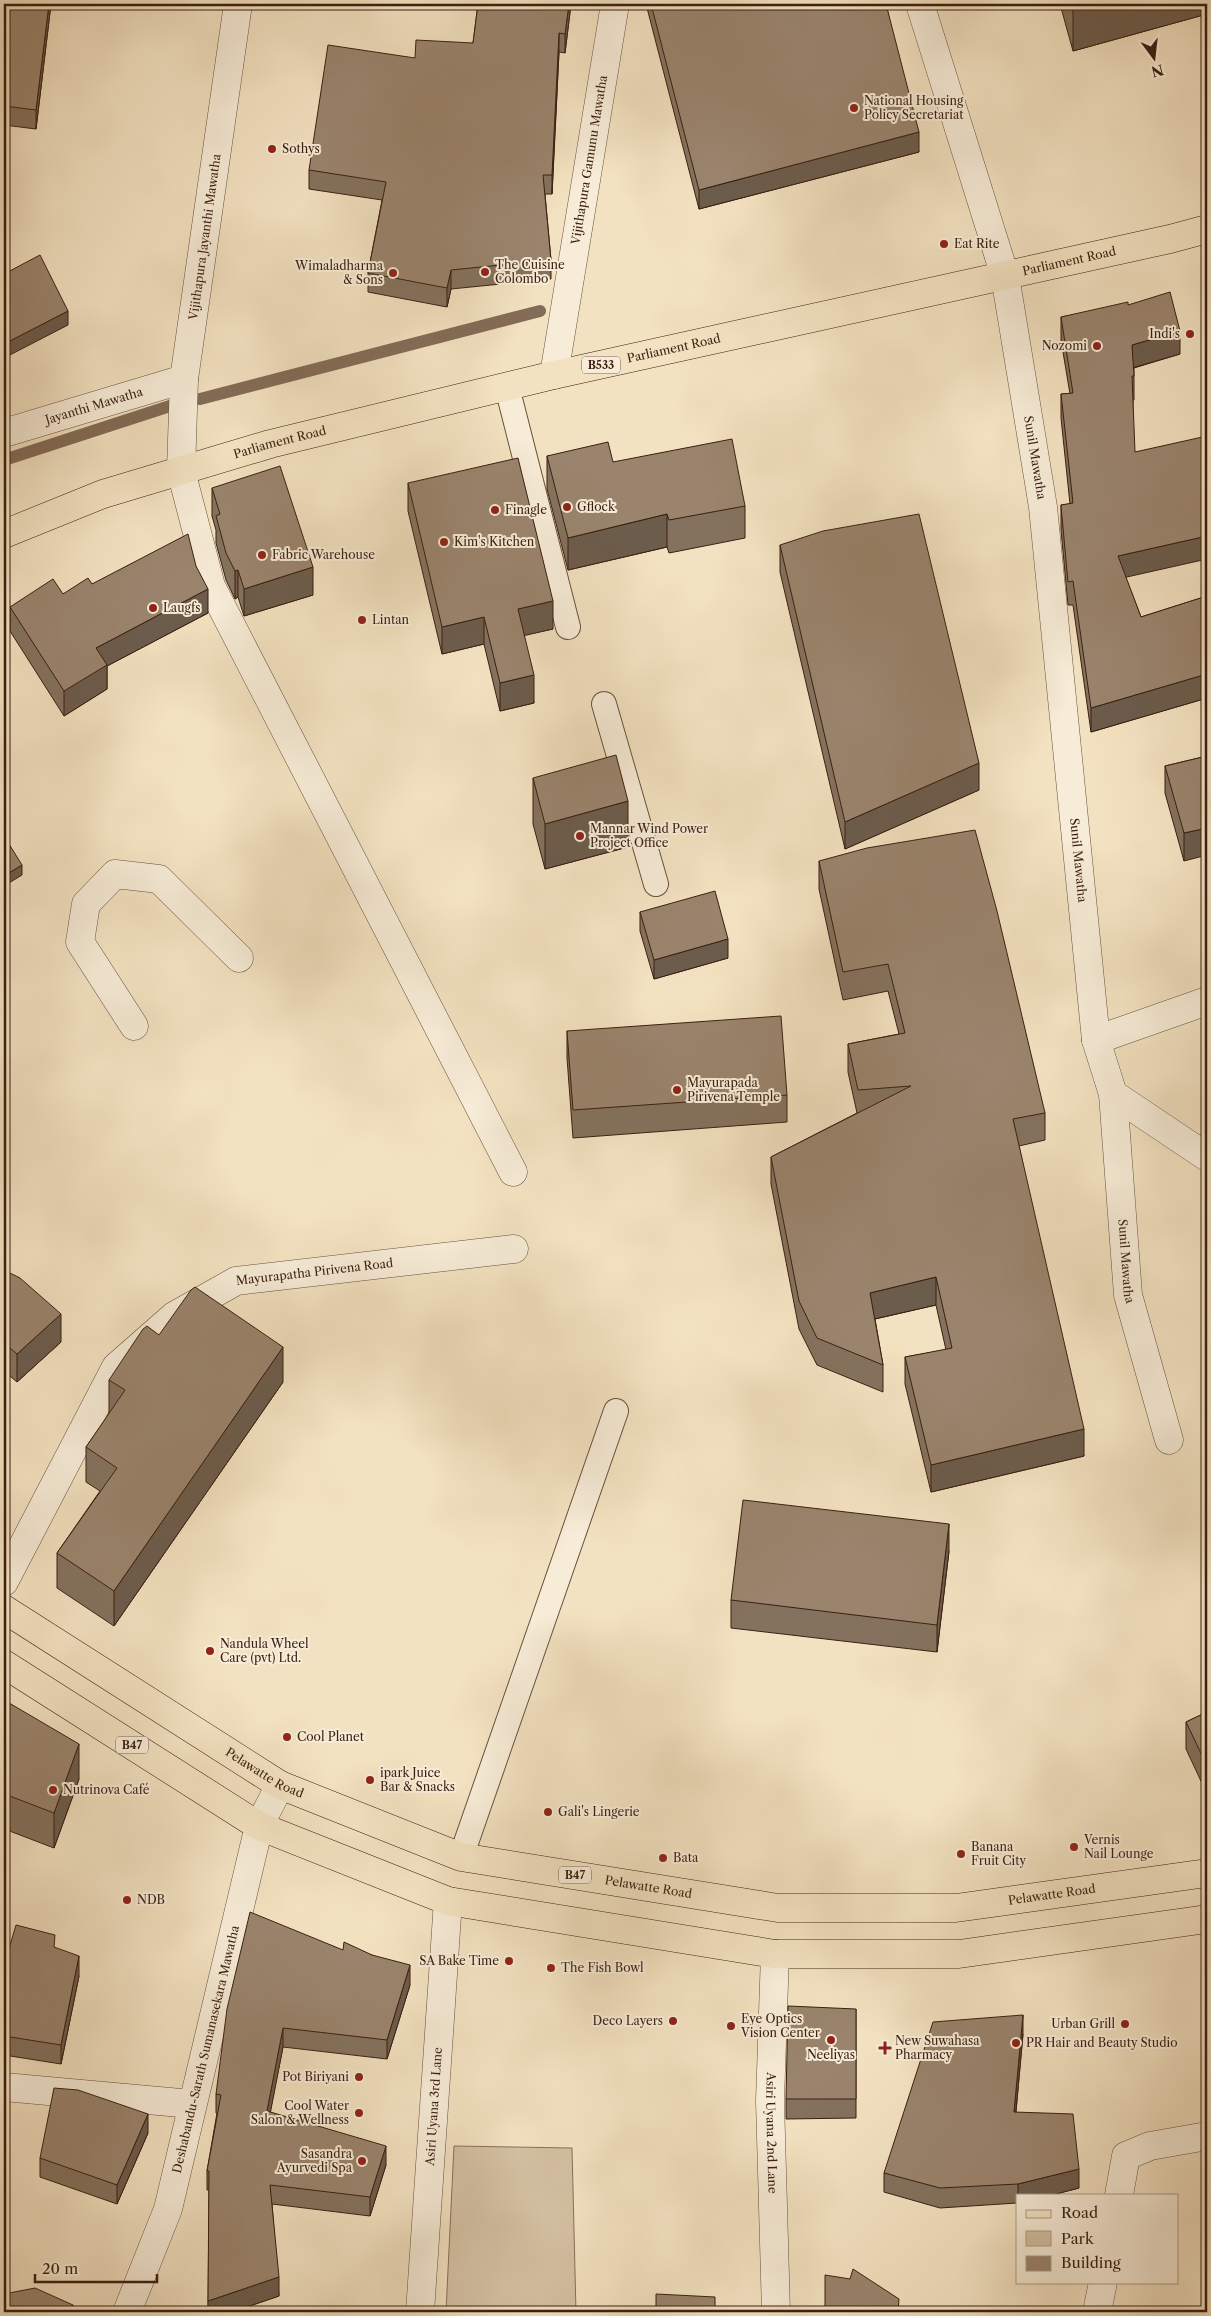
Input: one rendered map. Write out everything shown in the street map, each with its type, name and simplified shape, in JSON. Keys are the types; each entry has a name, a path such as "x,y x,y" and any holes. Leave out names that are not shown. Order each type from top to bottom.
{"main road":[{"name":"Parliament Road","path":"4,534 102,494 270,444 554,375 1005,276 1207,229"},
{"name":"Pelawatte Road","path":"4,1608 280,1785 461,1857 778,1908 956,1908 1207,1873"},
{"name":"B47","path":"4,1664 259,1826 448,1901 775,1954 959,1954 1207,1919"}],"street":[{"name":"Vijithapura Jayanthi Mawatha","path":"238,4 184,379 181,471 211,586 513,1172"},
{"name":"Vijithapura Gamunu Mawatha","path":"554,375 615,4"},
{"name":"Sunil Mawatha","path":"920,4 1005,276 1043,507 1096,1040 1113,1094 1128,1294 1169,1440"},
{"name":"Jayanthi Mawatha","path":"4,433 184,379"},
{"path":"134,1026 80,942 86,904 115,874 159,879 239,958"},
{"path":"1096,1040 1207,1001"},
{"path":"1113,1094 1207,1157"},
{"name":"Mayurapatha Pirivena Road","path":"4,1582 116,1367 174,1316 236,1281 514,1249"},
{"name":"Deshabandu-Sarath Sumanasekara Mawatha","path":"127,2312 168,2209 259,1826 280,1785"},
{"name":"Asiri Uyana 3rd Lane","path":"420,2312 448,1901"},
{"name":"Asiri Uyana 2nd Lane","path":"775,1954 770,2101 776,2312"},
{"path":"4,2087 192,2104"},
{"path":"1119,2194 1126,2156 1150,2146 1207,2136"},
{"path":"1097,2312 1103,2284"}],"lane":[{"path":"507,387 568,627"},
{"path":"604,704 656,884"},
{"path":"461,1857 616,1411"}],"green space":[{"path":"454,2146 572,2148 576,2312 446,2312"}],"building":[{"path":"4,4 49,4 36,110 4,106"},
{"path":"478,4 569,4 565,34 559,33 552,175 543,175 551,260 451,270 447,288 368,273 386,182 309,170 328,45 415,58 416,40 473,43"},
{"name":"National Housing Policy Secretariat","path":"651,4 886,4 919,132 699,190"},
{"path":"40,255 68,311 4,344 4,274"},
{"path":"1170,292 1180,331 1132,345 1135,452 1207,436 1207,536 1118,556 1141,617 1207,596 1207,674 1091,708 1073,581 1068,582 1061,506 1073,503 1061,394 1073,393 1061,317 1128,302 1128,305"},
{"path":"732,439 745,506 669,520 667,514 568,538 547,456 608,442 613,462"},
{"path":"518,458 553,601 518,609 534,675 500,683 484,617 442,627 408,483"},
{"name":"Fabric Warehouse","path":"280,466 313,567 244,589 238,570 235,571 226,553 216,516 220,514 212,488"},
{"path":"919,514 979,763 845,822 780,545 823,531"},
{"path":"188,534 196,566 208,589 96,648 107,665 64,691 10,607 53,579 63,594 88,578 92,584"},
{"path":"616,755 628,801 545,824 533,778"},
{"path":"1207,756 1207,828 1184,833 1165,766"},
{"path":"975,830 997,911 1045,1113 1013,1119 1084,1429 931,1465 905,1357 952,1348 936,1277 870,1293 883,1365 817,1338 799,1301 771,1157 911,1086 858,1090 848,1044 905,1033 888,964 843,972 819,861 867,848"},
{"path":"4,836 22,865 4,876"},
{"path":"715,891 728,939 654,960 640,912"},
{"name":"Mayurapada Pirivena Temple","path":"781,1016 787,1095 573,1110 567,1031"},
{"path":"4,1270 20,1278 61,1314 17,1354 4,1343"},
{"path":"195,1287 283,1347 114,1591 57,1553 117,1468 86,1447 125,1390 109,1380 143,1329 147,1326 159,1335"},
{"path":"743,1500 949,1524 937,1625 731,1600"},
{"path":"4,1700 79,1744 54,1813 7,1795 4,1802"},
{"path":"1207,1712 1207,1766 1186,1722"},
{"path":"250,1912 343,1950 344,1942 372,1955 410,1965 387,2040 283,2028 267,2111 386,2146 370,2197 270,2185 279,2277 208,2301 209,2171 207,2171 221,2095 216,2094 227,2009"},
{"path":"16,1925 55,1935 54,1947 79,1956 61,2045 4,2036 4,1959 6,1959"},
{"path":"788,2006 856,2009 856,2099 786,2099"},
{"path":"1023,2015 1014,2112 1073,2114 1079,2169 1018,2184 940,2188 884,2173 933,2022"},
{"path":"54,2088 78,2090 148,2114 117,2185 40,2158"},
{"path":"853,2269 899,2299 898,2312 825,2312 825,2275 850,2279"},
{"path":"35,2288 73,2305 70,2312 4,2312 4,2294"},
{"path":"656,2294 715,2297 715,2312 656,2312"}],"waterway":[{"path":"200,399 540,311"},
{"path":"4,460 170,406"}],"place":[{"name":"National Housing Policy Secretariat","path":"854,108"},
{"name":"Sothys","path":"272,149"},
{"name":"Eat Rite","path":"944,244"},
{"name":"The Cuisine Colombo","path":"485,272"},
{"name":"Wimaladharma & Sons","path":"393,273"},
{"name":"Indi's","path":"1190,334"},
{"name":"Nozomi","path":"1097,346"},
{"name":"Gflock","path":"567,507"},
{"name":"Finagle","path":"495,510"},
{"name":"Kim's Kitchen","path":"444,542"},
{"name":"Fabric Warehouse","path":"262,555"},
{"name":"Laugfs","path":"153,608"},
{"name":"Lintan","path":"362,620"},
{"name":"Mannar Wind Power Project Office","path":"580,836"},
{"name":"Mayurapada Pirivena Temple","path":"677,1090"},
{"name":"Nandula Wheel Care (pvt) Ltd.","path":"210,1651"},
{"name":"Cool Planet","path":"287,1737"},
{"name":"ipark Juice Bar & Snacks","path":"370,1780"},
{"name":"Nutrinova Café","path":"53,1790"},
{"name":"Gali's Lingerie","path":"548,1812"},
{"name":"Vernis Nail Lounge","path":"1074,1847"},
{"name":"Banana Fruit City","path":"961,1854"},
{"name":"Bata","path":"663,1858"},
{"name":"NDB","path":"127,1900"},
{"name":"SA Bake Time","path":"509,1961"},
{"name":"The Fish Bowl","path":"551,1968"},
{"name":"Deco Layers","path":"673,2021"},
{"name":"Urban Grill","path":"1125,2024"},
{"name":"Eye Optics Vision Center","path":"731,2026"},
{"name":"Neeliyas","path":"831,2040"},
{"name":"PR Hair and Beauty Studio","path":"1016,2043"},
{"name":"New Suwahasa Pharmacy","path":"885,2048"},
{"name":"Pot Biriyani","path":"359,2077"},
{"name":"Cool Water Salon & Wellness","path":"359,2113"},
{"name":"Sasandra Ayurvedi Spa","path":"362,2161"}]}
